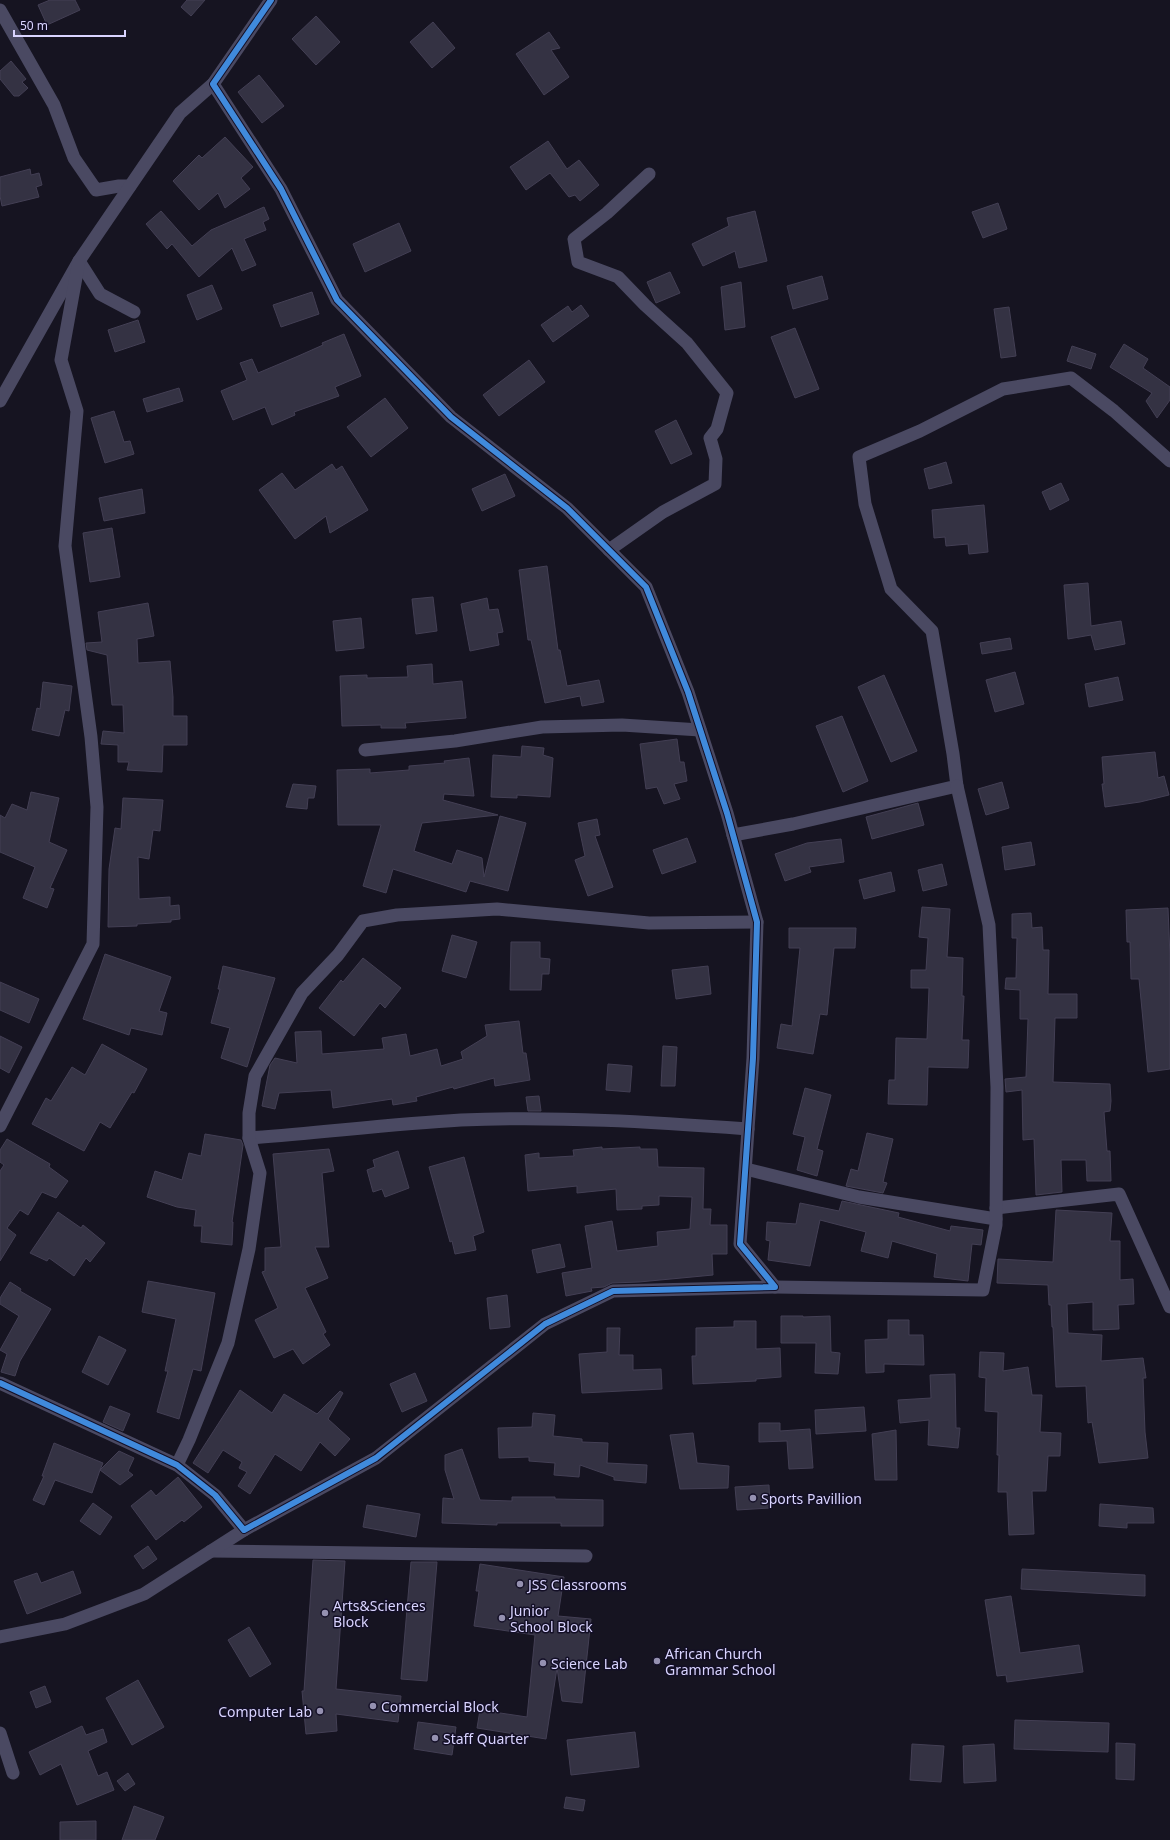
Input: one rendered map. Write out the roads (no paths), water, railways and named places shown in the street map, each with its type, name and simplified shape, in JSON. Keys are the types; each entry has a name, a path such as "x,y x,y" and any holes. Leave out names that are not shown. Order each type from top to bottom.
{"street":[{"path":"0,401 78,261 180,113 213,84 271,0"},
{"path":"0,10 5,28 54,105 74,158 96,190 119,186 130,186"},
{"path":"213,84 280,189 337,300 451,417 567,508 646,587 688,692 733,835 757,922 753,1058 740,1244 775,1287"},
{"path":"610,550 663,512 715,484 716,459 710,438 717,429 727,393 687,343 645,305 618,277 578,262 574,238 607,213 649,174"},
{"path":"78,261 100,294 134,312"},
{"path":"0,1126 93,944 97,807 91,737 65,546 77,411 61,360 78,261"},
{"path":"0,1637 65,1624 144,1594 244,1530 376,1458 546,1324 613,1291 775,1287 983,1290 996,1214 997,1087 989,926 957,786 932,631 891,589 865,504 859,457 920,431 1003,390 1071,378 1114,411 1170,461"},
{"path":"365,750 455,741 542,727 622,725 700,730"},
{"path":"733,835 793,824 957,786"},
{"path":"177,1465 189,1440 228,1343 247,1256 260,1173 249,1138 249,1113 255,1076 302,993 338,955 364,921 397,915 497,909 649,923 757,922"},
{"path":"249,1138 461,1120 658,1123 748,1129"},
{"path":"746,1170 859,1197 996,1214 1119,1194 1170,1307"},
{"path":"0,1383 177,1465 215,1495 244,1530"},
{"path":"210,1551 586,1556"},
{"path":"0,1733 13,1773"}],"place":[{"name":"Sports Pavillion","path":"753,1498"},
{"name":"JSS Classrooms","path":"520,1584"},
{"name":"Arts&Sciences Block","path":"325,1613"},
{"name":"Junior School Block","path":"502,1618"},
{"name":"African Church Grammar School","path":"657,1661"},
{"name":"Science Lab","path":"543,1663"},
{"name":"Commercial Block","path":"373,1706"},
{"name":"Computer Lab","path":"320,1711"},
{"name":"Staff Quarter","path":"435,1738"}]}
